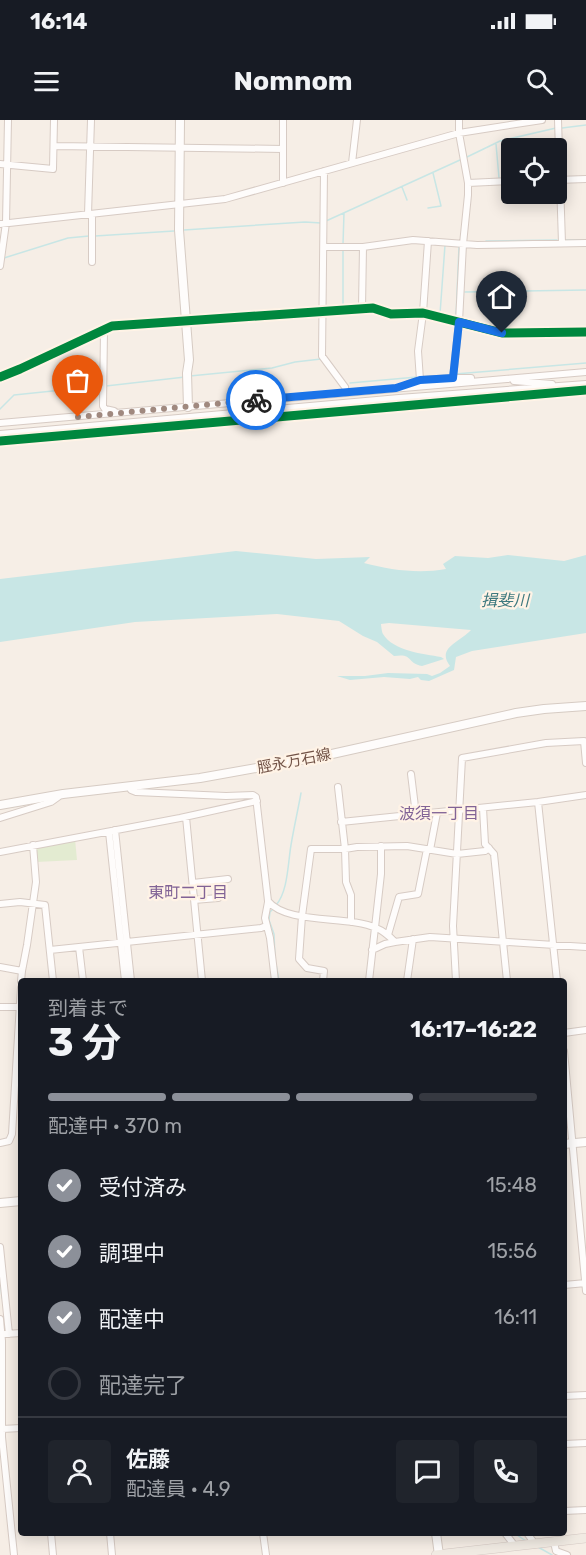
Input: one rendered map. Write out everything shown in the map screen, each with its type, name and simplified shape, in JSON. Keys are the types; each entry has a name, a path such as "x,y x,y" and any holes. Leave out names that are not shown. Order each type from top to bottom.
{"main road":[{"path":"438,1555 586,1538"}],"street":[{"path":"0,266 8,166 8,120"},
{"path":"0,164 53,170 54,120"},
{"path":"90,120 92,262"},
{"path":"180,120 178,204 189,360 188,407"},
{"path":"283,120 284,183"},
{"path":"352,163 357,120"},
{"path":"453,378 468,195 459,120"},
{"path":"3,224 225,199 459,133 542,120"},
{"path":"558,120 558,138"},
{"path":"54,146 283,149"},
{"path":"324,171 322,356 345,387"},
{"path":"567,180 586,179"},
{"path":"468,183 501,182"},
{"path":"560,204 562,243"},
{"path":"324,247 363,247 413,240 463,244 586,243"},
{"path":"420,380 418,351 428,241"},
{"path":"362,308 363,247"},
{"path":"0,377 112,326 373,308 391,314 423,313 502,333 586,332"},
{"path":"104,330 103,406 114,413"},
{"path":"0,423 586,372"},
{"path":"396,388 420,380 453,378 545,383 561,386"},
{"path":"0,434 399,398 586,384"},
{"path":"320,394 345,387 370,390"},
{"path":"0,441 586,390"},
{"name":"脛永万石線","path":"0,805 63,794 211,776 323,756 516,713 586,706"},
{"path":"456,978 453,939 462,758 546,743 584,741 586,763"},
{"path":"411,774 416,815"},
{"path":"130,786 131,790 136,792 253,795 256,797 268,901 265,912 266,926 270,938 275,978"},
{"path":"338,787 346,882 351,895 351,922"},
{"path":"0,818 51,802 63,794"},
{"path":"341,822 586,795"},
{"path":"0,852 257,801"},
{"path":"538,802 556,978"},
{"path":"483,808 485,844 494,854 507,978"},
{"path":"388,935 399,897 418,894 437,813"},
{"path":"186,816 202,978"},
{"path":"112,831 124,942 130,978"},
{"path":"21,978 36,882 33,845"},
{"path":"369,978 381,874 381,846"},
{"path":"323,978 324,971 307,968 299,959 311,849 407,846 457,854 485,851 489,848"},
{"path":"192,883 228,879"},
{"path":"194,900 218,898"},
{"path":"268,901 271,905 291,915 359,922 375,927 395,942"},
{"path":"0,904 20,902 45,905 53,978"},
{"path":"50,950 266,926"},
{"path":"372,950 385,944 430,937 586,947"},
{"path":"407,978 413,939"},
{"path":"124,942 125,978"},
{"path":"79,947 83,978"},
{"path":"0,968 22,971"},
{"path":"0,1007 18,1007"},
{"path":"567,1033 586,1030"},
{"path":"0,1143 9,1141 12,1134 18,1083"},
{"path":"567,1107 569,1144 586,1291"},
{"path":"569,1144 586,1142"},
{"path":"0,1203 18,1201"},
{"path":"0,1247 9,1334"},
{"path":"567,1285 586,1283"},
{"path":"0,1319 2,1429 14,1555"},
{"path":"2,1335 18,1333"},
{"path":"567,1396 586,1395"},
{"path":"2,1429 18,1428"},
{"path":"567,1444 586,1443"},
{"path":"567,1511 586,1510"},
{"path":"51,1536 53,1555"},
{"path":"110,1536 112,1555"},
{"path":"263,1536 266,1555"},
{"path":"436,1536 438,1555"},
{"path":"507,1536 515,1546"},
{"path":"529,1536 535,1544"},
{"path":"554,1542 556,1551 567,1555"}],"green space":[{"path":"75,839 77,860 36,862 35,846"}],"water":[{"name":"揖斐川","path":"236,551 316,559 370,557 364,563 415,571 446,569 443,564 455,556 488,558 508,555 564,561 586,555 586,633 472,651 456,657 454,670 429,681 418,677 350,680 337,676 388,673 432,676 450,666 446,660 448,650 471,630 381,624 383,634 388,640 401,648 444,659 422,666 405,656 394,656 377,642 339,621 277,614 135,622 0,642 0,579"}],"waterway":[{"path":"562,128 586,125"},
{"path":"467,157 500,141 556,128"},
{"path":"496,144 499,178"},
{"path":"326,221 460,160"},
{"path":"428,208 441,206 433,173"},
{"path":"402,187 407,200"},
{"path":"343,244 344,213"},
{"path":"184,230 305,222 321,223"},
{"path":"95,236 174,231"},
{"path":"4,258 68,238 89,236"},
{"path":"486,241 557,240"},
{"path":"566,240 586,240"},
{"path":"440,314 445,245"},
{"path":"456,317 459,247"},
{"path":"339,250 343,250 343,307"},
{"path":"465,292 586,290"},
{"path":"190,376 272,368 321,359"},
{"path":"455,374 586,363"},
{"path":"422,377 450,375"},
{"path":"106,386 185,377"},
{"path":"350,383 417,377"},
{"path":"0,409 14,395 101,386"},
{"path":"276,905 285,885 301,793"},
{"path":"273,909 269,920 274,934 275,959"},
{"path":"276,964 278,978"},
{"path":"0,1278 2,1298"},
{"path":"518,1536 526,1541"},
{"path":"538,1547 552,1555"}],"cycle path":[{"path":"0,377 112,326 373,308 391,314 423,313 502,333 586,332"},
{"path":"0,441 586,390"}],"way so far":[{"path":"78,417 256,400"}],"district":[{"name":"波須一丁目","path":"439,813"},
{"name":"東町二丁目","path":"188,892"}],"route":[{"path":"256,400 396,388 420,380 453,378 459,322 502,333"}]}
